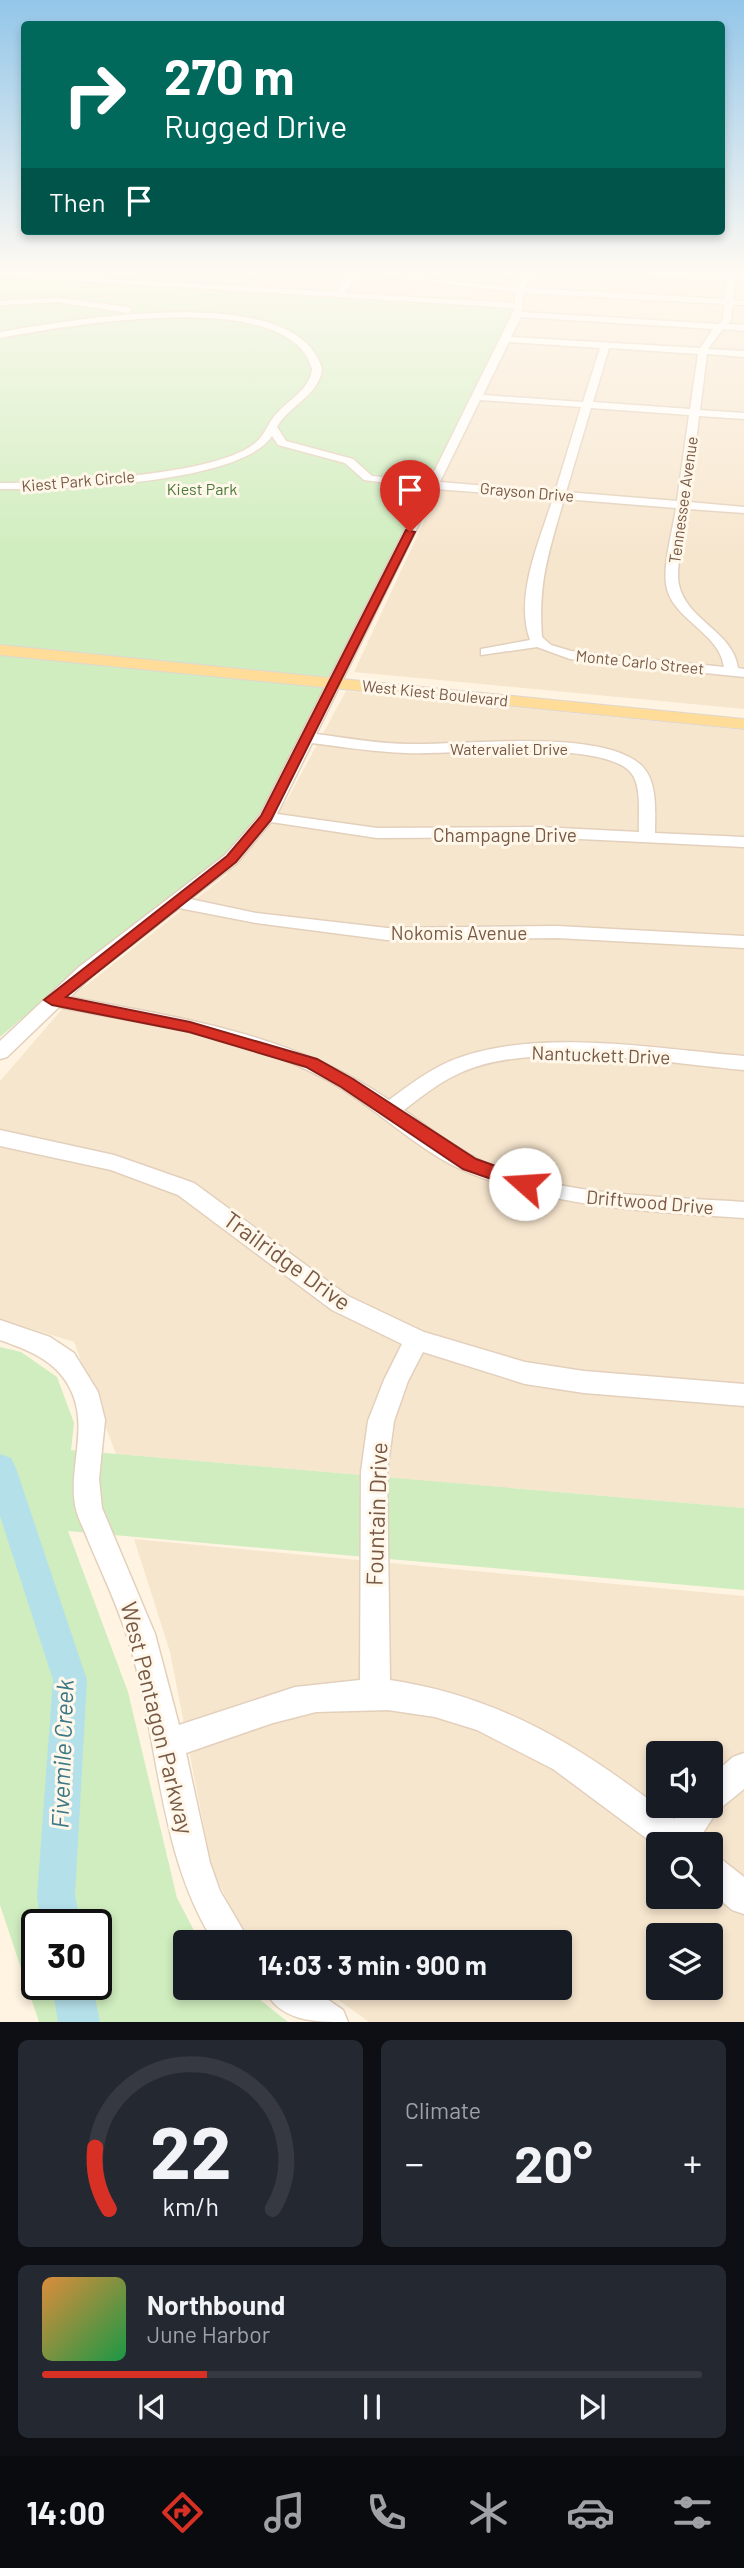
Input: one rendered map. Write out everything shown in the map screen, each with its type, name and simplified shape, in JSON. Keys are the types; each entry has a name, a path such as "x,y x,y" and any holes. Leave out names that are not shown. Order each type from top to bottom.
{"main road":[{"name":"West Kiest Boulevard","path":"0,642 560,701 744,724"},
{"name":"West Kiest Boulevard","path":"0,650 338,679"},
{"name":"West Kiest Boulevard","path":"560,701 744,714"}],"street":[{"name":"Kiest Park Circle","path":"0,486 92,482 223,463 261,445 274,420 299,400 316,376 316,367"},
{"path":"0,1052 52,1000 232,859 267,817 491,367"},
{"path":"486,652 539,643 533,630 536,575 599,367"},
{"name":"Tennessee Avenue","path":"702,367 672,583 674,594 686,612 727,651 738,672"},
{"path":"476,397 744,416"},
{"name":"Grayson Drive","path":"272,428 282,443 349,461 373,480 744,510"},
{"name":"Grayson Drive","path":"223,463 276,455 318,454"},
{"name":"Monte Carlo Street","path":"539,643 558,653 581,657 738,672"},
{"name":"Watervaliet Drive","path":"308,738 408,749 542,748 606,753 620,757 638,771 642,780 647,837"},
{"name":"Champagne Drive","path":"267,817 377,834 540,832 744,842"},
{"name":"Nokomis Avenue","path":"177,902 268,919 387,934 557,932 744,942"},
{"name":"Driftwood Drive","path":"52,1000 190,1027 312,1063 469,1164 525,1184 564,1194 614,1201 744,1210"},
{"name":"Nantuckett Drive","path":"388,1111 438,1076 465,1063 515,1053 553,1050 744,1063"},
{"name":"Trailridge Drive","path":"0,1138 114,1163 186,1189 329,1295 417,1340 525,1373 744,1395"},
{"name":"West Pentagon Parkway","path":"0,1330 41,1343 65,1360 85,1392 92,1420 86,1479 89,1508 141,1634 169,1744 194,1863 206,1900 225,1930"},
{"name":"Fountain Drive","path":"375,1695 374,1472 381,1421 396,1380 417,1340"},
{"path":"169,1744 278,1707 337,1695 375,1695 448,1704 509,1726 563,1757 663,1832"},
{"path":"723,1787 744,1768"},
{"path":"723,1881 744,1898"},
{"path":"299,2000 331,2022"}],"shaded area":[{"path":"496,367 744,367 744,709 354,672"},
{"path":"346,691 744,730 744,1508 116,1454 74,1342 0,1319 0,1081 75,994 225,876 287,800"},
{"path":"134,1539 744,1596 744,2022 369,2022 339,2000 572,2000 572,1930 242,1930 212,1869 170,1652"}],"green space":[{"name":"Kiest Park","path":"0,367 485,367 335,672 257,818 227,853 115,939 0,1037"},
{"path":"0,1347 21,1352 57,1377 74,1423 71,1450 744,1508 744,1590 68,1531 128,1692 177,1898 194,1930 173,1930 173,2000 260,2000 288,2022 39,2022 32,2000 112,2000 112,1909 21,1909 21,1968 0,1905"}],"waterway":[{"name":"Fivemile Creek","path":"0,1468 70,1680 56,1896 58,1909"},
{"name":"Fivemile Creek","path":"75,2000 79,2022"}],"route":[{"path":"410,532 267,817 232,859 52,1000 190,1027 312,1063 347,1083 469,1164 525,1184"}]}
